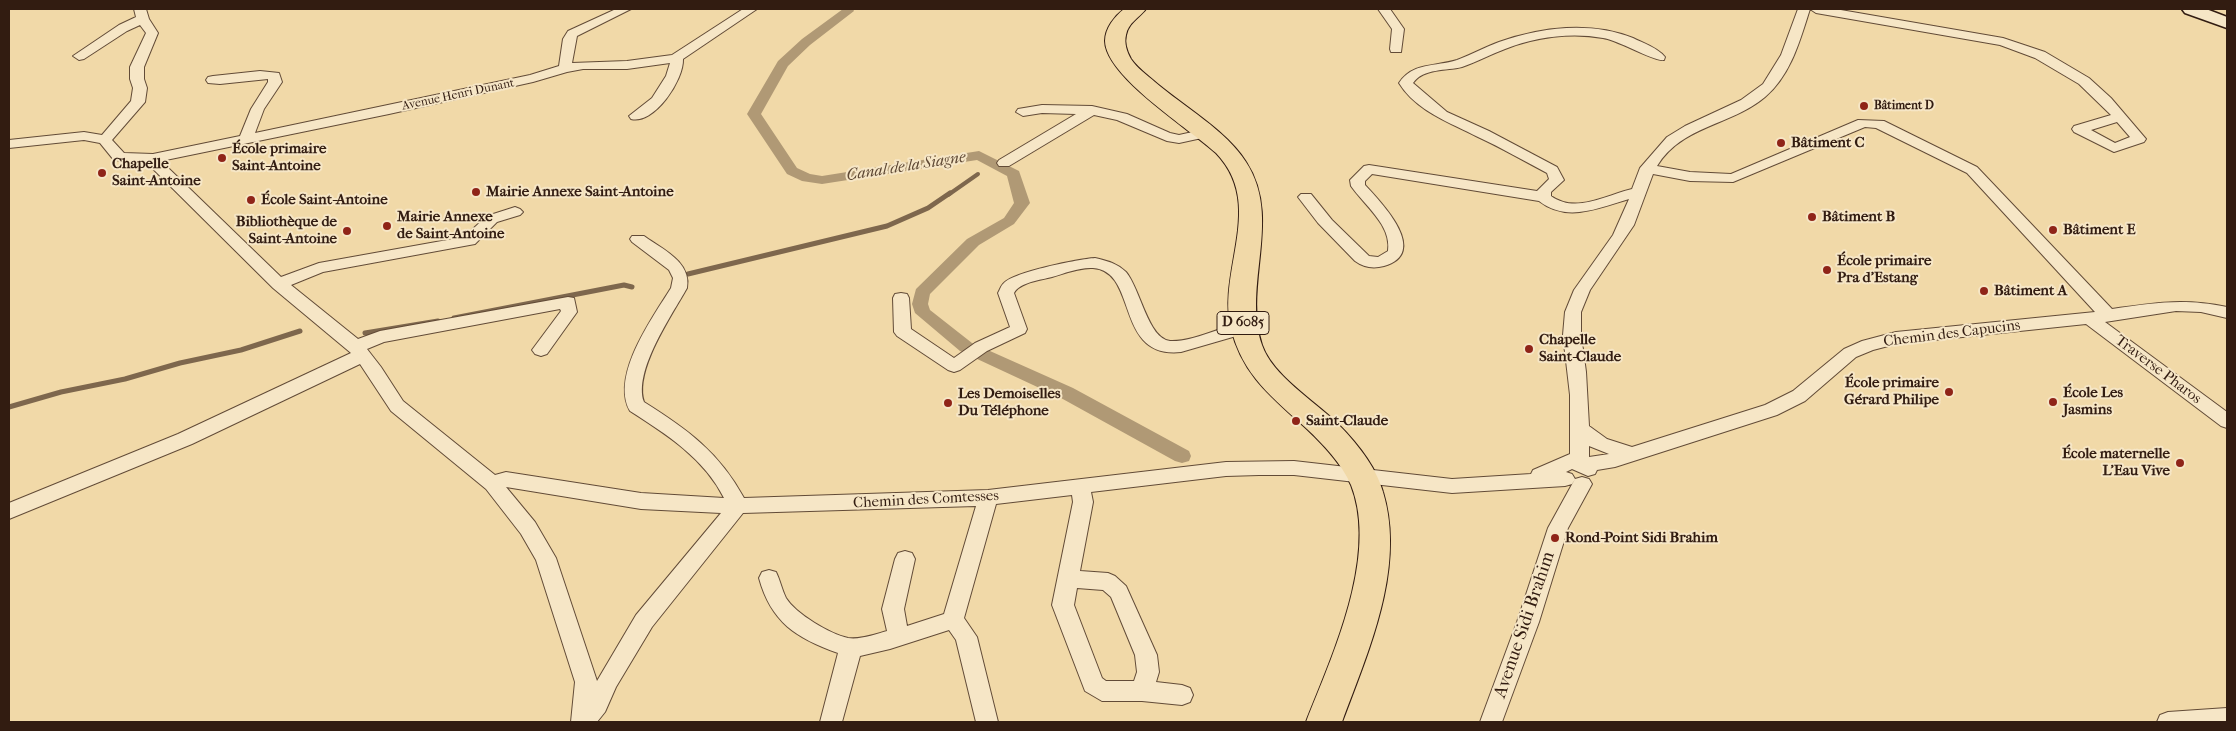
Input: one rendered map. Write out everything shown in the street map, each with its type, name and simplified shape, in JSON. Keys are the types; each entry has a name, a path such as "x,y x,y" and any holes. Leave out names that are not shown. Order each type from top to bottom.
{"main road":[{"name":"D 6085","path":"1136,9 1117,28 1115,44 1117,53 1129,70 1229,153 1246,180 1252,198 1250,247 1241,298 1244,328 1250,348 1269,377 1328,433 1361,474 1368,491 1374,522 1370,584 1324,722"},
{"path":"2191,9 2227,23"}],"street":[{"path":"565,68 572,34 625,9"},
{"name":"Avenue Henri Dunant","path":"105,140 115,154 139,159 152,158 533,78 565,68 583,65 627,65 676,58 751,9"},
{"path":"1384,9 1398,30 1396,49"},
{"name":"Avenue Sidi Brahim","path":"1491,722 1528,622 1574,475 1580,430 1572,340 1573,311 1586,285 1626,226 1636,193 1656,156 1673,139 1740,107 1760,94 1772,82 1780,68 1804,9"},
{"path":"1816,9 2003,42 2040,55 2084,81 2106,101 2119,117"},
{"path":"9,144 84,136 105,140 138,102 140,95 137,67 152,33 142,14 79,56"},
{"path":"1544,197 1544,190 1557,180 1552,170 1484,134 1442,115 1409,88 1406,83 1411,74 1418,71 1447,67 1506,44 1560,31 1592,33 1623,39 1659,57"},
{"path":"636,116 652,107 674,73 677,64 676,58"},
{"path":"213,80 227,81 265,74 274,76 275,82 260,101 251,121 246,139"},
{"path":"1023,112 1042,109 1092,110 1122,117 1167,137 1179,139 1206,133"},
{"path":"1004,164 1092,110"},
{"path":"1648,168 1676,176 1715,179 1733,178 1863,123 1879,124 1972,170 2108,316"},
{"path":"152,158 155,164 279,284 359,351 397,406 493,484 528,528 546,558 586,682 582,722"},
{"path":"1306,197 1329,226 1348,243 1355,253 1365,261 1373,263 1390,258 1395,251 1396,239 1388,221 1358,186 1357,180 1369,169 1544,197 1550,203 1573,209 1602,203 1620,195 1636,193"},
{"path":"1602,203 1631,209"},
{"path":"279,284 319,268 469,241 492,219 515,212"},
{"path":"582,722 598,705 608,681 644,621 738,506 727,485 708,461 679,433 640,409 632,397 641,356 679,288 681,278 676,267 638,239"},
{"path":"901,298 903,332 954,366 973,351 1019,329 1006,293 1010,286 1021,280 1094,262 1108,265 1118,272 1124,280 1151,340 1160,346 1174,348 1223,332 1244,328"},
{"path":"9,511 185,439 359,351 380,337 568,302 569,312 541,350"},
{"name":"Chemin des Capucins","path":"1574,475 1623,457 1772,410 1799,396 1850,353 1868,345 1896,338 2090,319 2176,306 2201,307 2227,312"},
{"name":"Traverse Pharos","path":"2090,319 2227,422"},
{"path":"1580,430 1623,457"},
{"name":"Chemin des Comtesses","path":"493,484 506,479 641,501 738,506 988,498 1226,469 1294,468 1361,474"},
{"path":"1361,474 1452,486 1549,489 1560,494 1574,475"},
{"path":"1481,486 1574,475"},
{"path":"1081,486 1083,502 1064,604 1092,684 1102,692 1142,691 1182,695"},
{"path":"953,620 988,498"},
{"path":"899,637 893,609 905,559"},
{"path":"770,578 774,595 780,607 796,624 851,648 899,637 953,620"},
{"path":"1068,579 1108,582 1119,592 1146,655 1148,672 1142,691"},
{"path":"953,620 966,637 987,722"},
{"path":"831,722 851,648"},
{"path":"2168,722 2227,718"}],"waterway":[{"name":"Canal de la Siagne","path":"848,11 806,42 783,64 754,114 792,171 807,178 822,180 979,155 1014,174 1022,203 1009,221 973,242 922,293 920,304 923,313 966,347 1067,393 1182,456"},
{"path":"948,195 978,174"},
{"path":"688,274 887,226 928,208 950,193"},
{"path":"454,318 624,285 632,287"},
{"path":"365,333 438,321"},
{"path":"9,407 61,392 125,379 180,363 241,350 300,331"}],"place":[{"name":"Bâtiment D","path":"1864,106"},
{"name":"Bâtiment C","path":"1781,143"},
{"name":"École primaire Saint-Antoine","path":"222,158"},
{"name":"Chapelle Saint-Antoine","path":"102,173"},
{"name":"Mairie Annexe Saint-Antoine","path":"476,192"},
{"name":"École Saint-Antoine","path":"251,200"},
{"name":"Bâtiment B","path":"1812,217"},
{"name":"Mairie Annexe de Saint-Antoine","path":"387,226"},
{"name":"Bâtiment E","path":"2053,230"},
{"name":"Bibliothèque de Saint-Antoine","path":"347,231"},
{"name":"École primaire Pra d'Estang","path":"1827,270"},
{"name":"Bâtiment A","path":"1984,291"},
{"name":"Chapelle Saint-Claude","path":"1529,349"},
{"name":"École primaire Gérard Philipe","path":"1949,392"},
{"name":"École Les Jasmins","path":"2053,402"},
{"name":"Les Demoiselles Du Téléphone","path":"948,403"},
{"name":"Saint-Claude","path":"1296,421"},
{"name":"École maternelle L'Eau Vive","path":"2180,463"},
{"name":"Rond-Point Sidi Brahim","path":"1555,538"}]}
